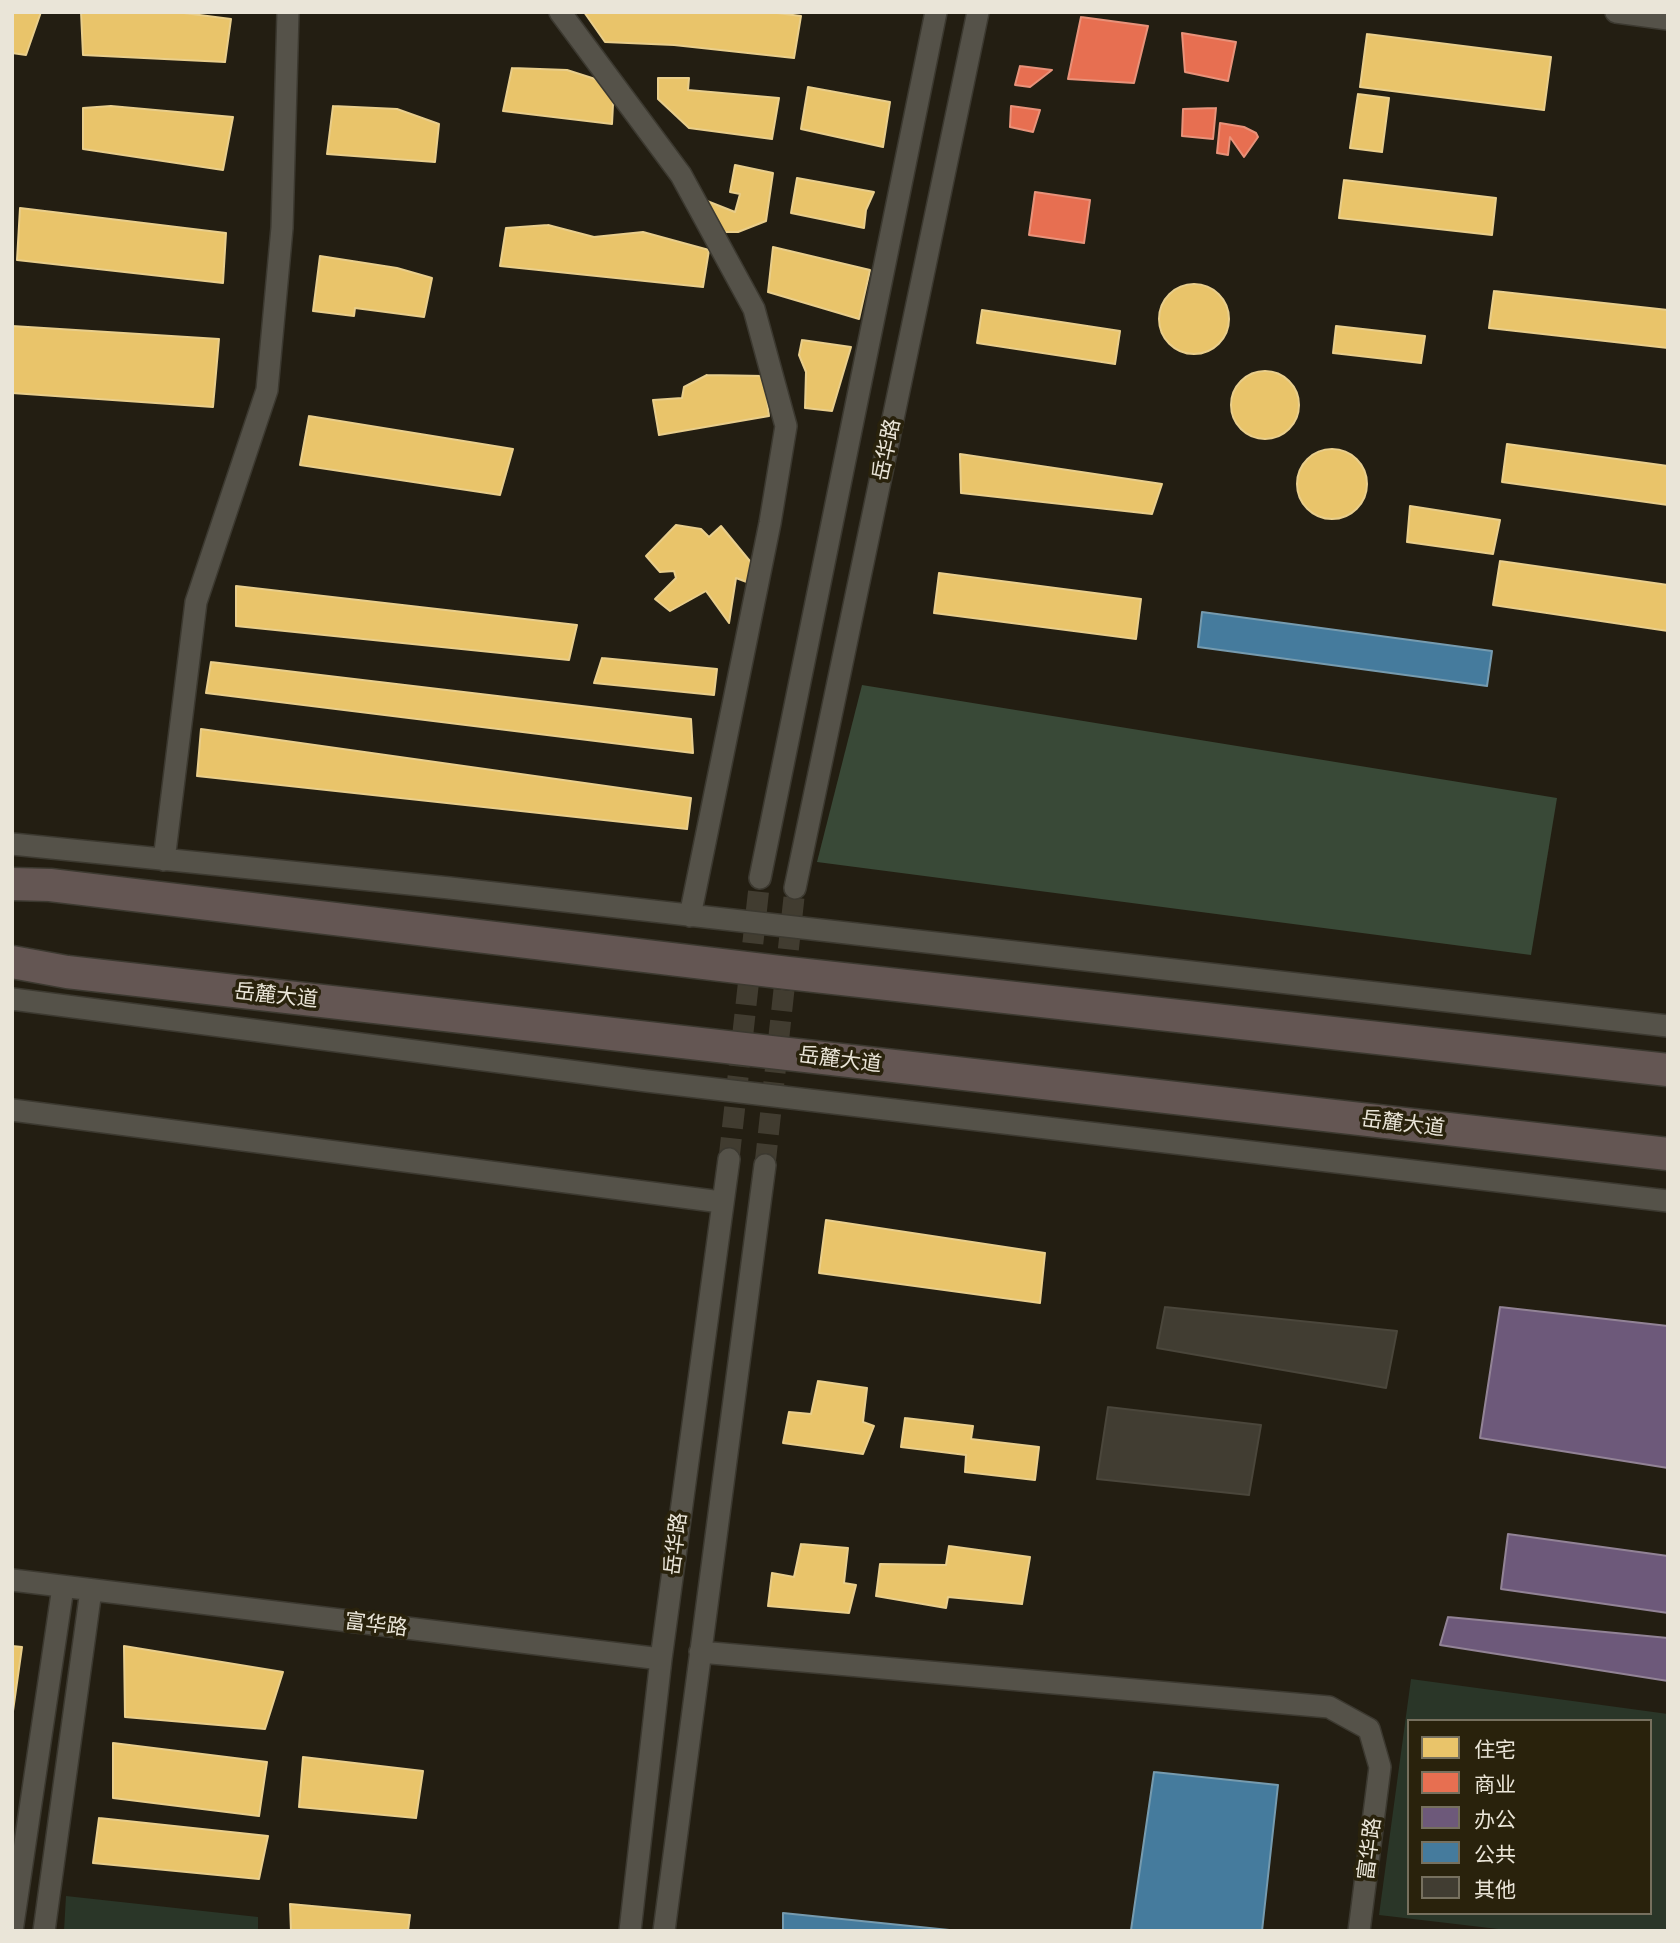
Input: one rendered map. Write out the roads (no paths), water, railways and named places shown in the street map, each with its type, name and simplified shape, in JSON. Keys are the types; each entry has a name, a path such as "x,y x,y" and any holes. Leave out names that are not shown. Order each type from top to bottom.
{"highway":[{"path":"12,884 50,885 802,975 1668,1070"},
{"name":"岳麓大道","path":"12,962 68,972 1668,1154"}],"street":[{"path":"164,859 196,602 267,390 282,228 288,12"},
{"path":"560,12 681,175 754,309 786,426 770,523 690,916"},
{"name":"岳华路","path":"760,878 936,12"},
{"name":"岳华路","path":"795,888 978,12"},
{"path":"1616,12 1668,19"},
{"path":"12,844 690,916 1668,1027"},
{"path":"12,873 50,885"},
{"path":"12,975 68,972"},
{"path":"12,999 647,1081 1668,1201"},
{"path":"12,1110 721,1202"},
{"name":"岳华路","path":"630,1931 661,1659 721,1202 729,1159"},
{"name":"岳华路","path":"664,1931 765,1165"},
{"name":"富华路","path":"12,1580 661,1659"},
{"path":"12,1931 63,1587"},
{"path":"44,1931 91,1591"},
{"name":"富华路","path":"700,1652 1329,1707 1369,1729 1380,1767 1359,1931"}],"tunnel":[{"path":"729,1159 760,878"},
{"path":"765,1165 795,888"}]}
